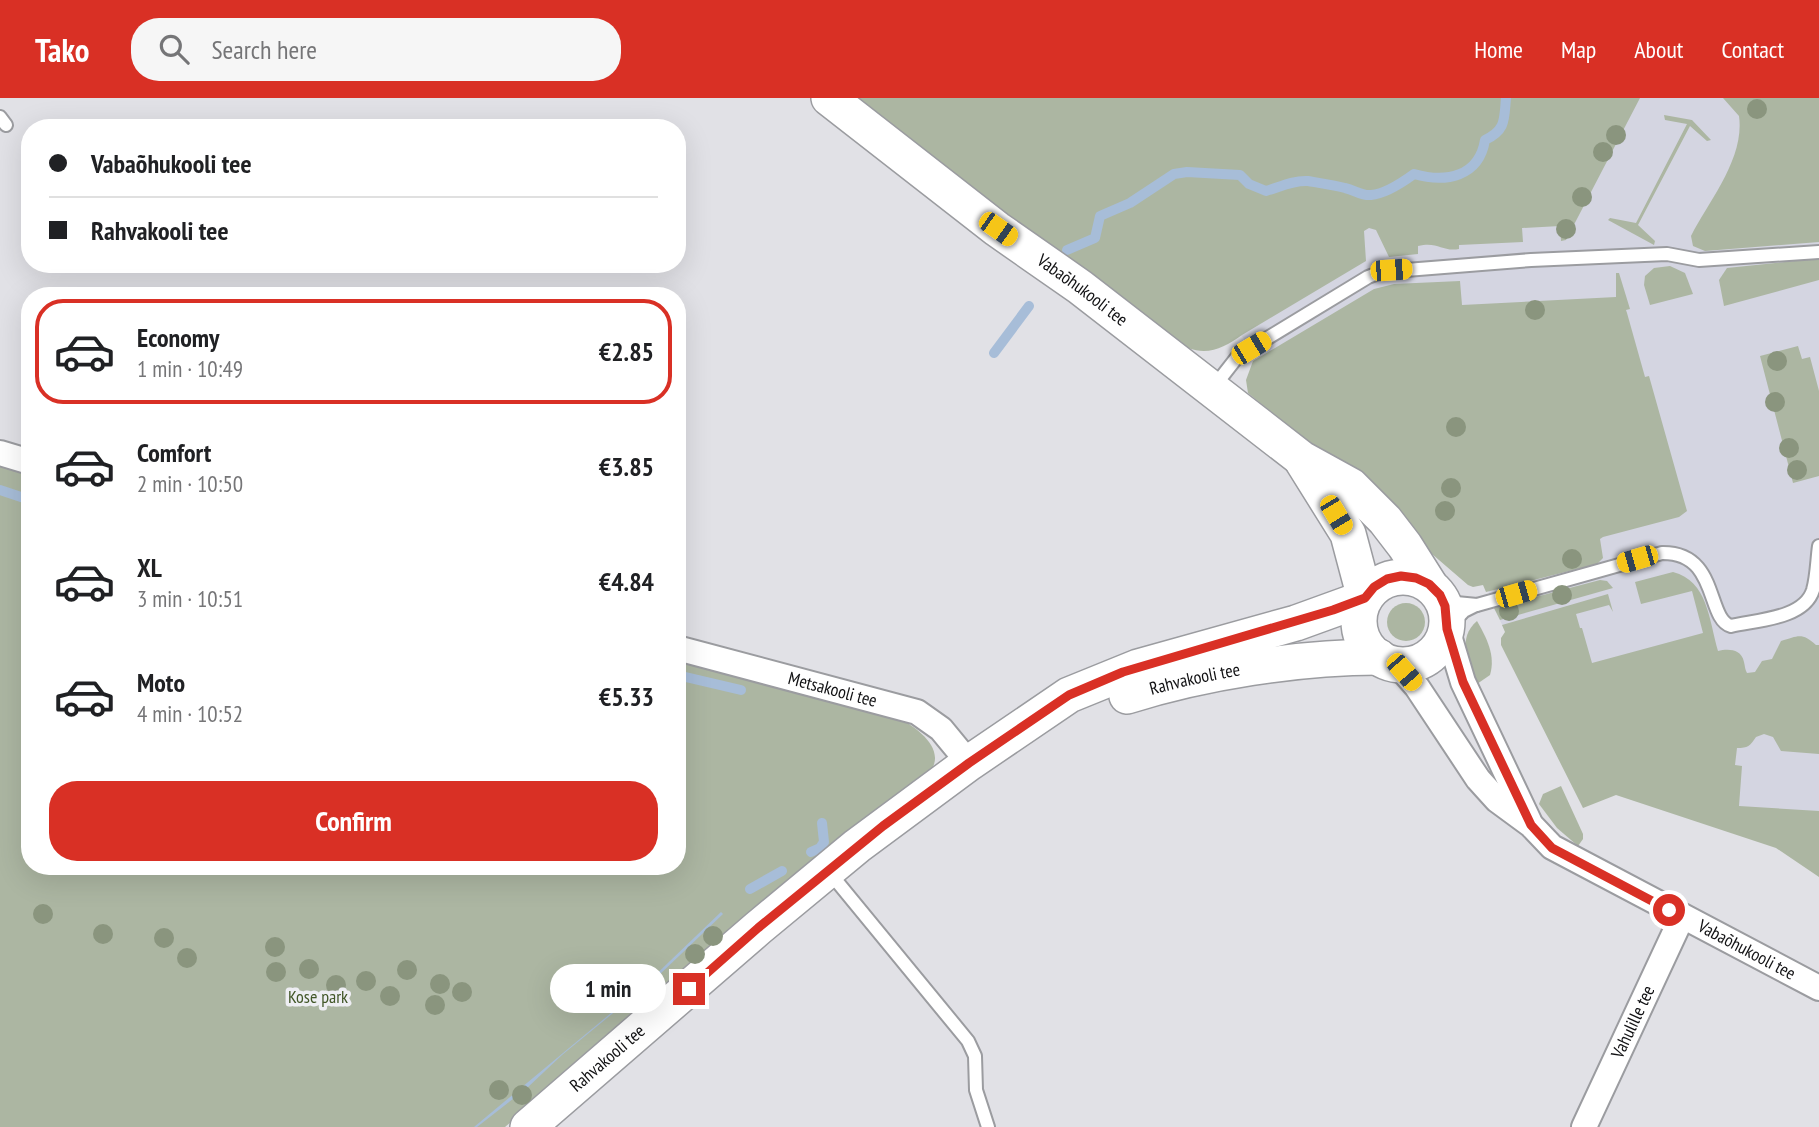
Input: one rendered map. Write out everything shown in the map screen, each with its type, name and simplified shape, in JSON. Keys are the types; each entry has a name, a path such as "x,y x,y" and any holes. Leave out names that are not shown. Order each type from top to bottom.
{"street":[{"name":"Vabaõhukooli tee","path":"829,98 1302,458 1351,486 1370,503 1405,545 1438,603 1463,682 1531,825"},
{"path":"0,453 21,459"},
{"name":"Vabaõhukooli tee","path":"1302,458 1348,534 1365,598"},
{"path":"1394,578 1416,578 1438,603 1437,649 1419,662 1388,661 1369,648 1362,637 1360,611 1365,598 1374,587 1394,578"},
{"name":"Rahvakooli tee","path":"528,1127 828,870 969,763 1069,695 1097,682 1155,662 1296,623 1365,598"},
{"name":"Metsakooli tee","path":"686,650 917,712 941,729 969,763"},
{"name":"Rahvakooli tee","path":"1017,730 1161,685 1202,677 1350,657 1388,661"},
{"name":"Vabaõhukooli tee","path":"1388,661 1417,687 1478,779 1497,800 1531,825 1552,848 1819,988"},
{"name":"Vahulille tee","path":"1584,1127 1682,917"}],"lane":[{"path":"1213,389 1238,356 1368,277 1381,272 1505,262 1667,254 1699,260 1819,251"},
{"path":"1438,603 1464,611 1477,605 1670,553 1682,555 1697,568 1713,594 1719,618 1731,626 1788,613 1802,606 1814,589 1819,546"},
{"path":"1438,603 1477,605"},
{"path":"828,870 968,1041 975,1056 976,1090 988,1127"}],"shaded area":[{"path":"1623,98 1819,98 1819,817 1737,811 1509,639 1485,581 1263,363 1199,282"}],"green space":[{"path":"856,98 1640,98 1566,240 1561,241 1560,226 1522,228 1523,242 1459,245 1459,249 1453,250 1425,245 1418,246 1418,254 1389,257 1376,230 1369,228 1364,231 1366,261 1229,343 1203,351 1188,348 997,208"},
{"path":"1723,98 1819,98 1819,242 1705,251 1693,246 1691,236 1724,179 1737,148 1739,116"},
{"path":"1664,115 1692,120 1711,140 1707,141 1690,126 1638,225 1655,241 1654,245 1608,220 1610,218 1636,223 1687,124 1665,120"},
{"path":"1819,260 1819,280 1724,306 1719,280 1727,268"},
{"path":"1670,266 1685,273 1693,294 1650,305 1644,285 1645,276 1654,268"},
{"path":"1616,273 1619,273 1630,309 1626,310 1645,377 1649,376 1687,511 1679,517 1603,537 1600,539 1603,558 1597,564 1486,592 1483,585 1468,585 1432,554 1396,506 1389,510 1248,393 1246,380 1253,361 1374,289 1394,284 1460,281 1462,305 1616,297"},
{"path":"1798,346 1802,359 1810,357 1819,391 1819,476 1793,483 1760,356"},
{"name":"Kose park","path":"0,464 21,470 21,875 686,875 686,658 897,717 922,735 934,751 932,769 924,778 887,801 859,823 505,1127 0,1127"},
{"path":"1673,572 1694,584 1700,593 1718,651 1729,650 1740,654 1747,673 1755,672 1762,661 1772,659 1781,641 1800,636 1819,645 1819,754 1781,751 1773,737 1764,734 1756,737 1748,746 1737,748 1735,765 1742,766 1739,806 1819,811 1819,877 1776,848 1616,795 1583,808 1501,645 1505,632 1502,625 1608,594 1613,612 1609,605 1576,614 1592,663 1703,633 1692,591 1641,604 1635,582"},
{"path":"1600,580 1607,581 1613,588 1500,620 1494,608"},
{"path":"1406,603 1419,609 1425,622 1419,635 1406,641 1393,635 1387,622 1393,609"},
{"path":"1477,621 1487,640 1492,668 1490,675 1477,684 1467,659 1466,643 1467,635"},
{"path":"1561,786 1583,834 1578,846 1557,828 1539,804 1543,794"}],"water":[{"path":"721,912 723,914 657,977 562,1055 527,1088 474,1127 646,984"}],"waterway":[{"path":"1067,250 1095,238 1100,216 1130,203 1174,174 1187,172 1240,175 1249,184 1266,191 1308,181 1367,195 1388,190 1414,174 1438,178 1459,174 1476,162 1485,140 1500,128 1506,98"},
{"path":"994,353 1029,306"},
{"path":"0,490 21,497"},
{"path":"686,677 741,690"},
{"path":"811,852 820,848 824,842 822,823"},
{"path":"750,889 782,871"}],"route":[{"path":"689,989 758,928 883,826 1069,695 1123,672 1333,610 1365,598 1374,587 1387,579 1401,576 1416,578 1429,584 1440,595 1463,682 1531,825 1552,848 1669,910"}]}
